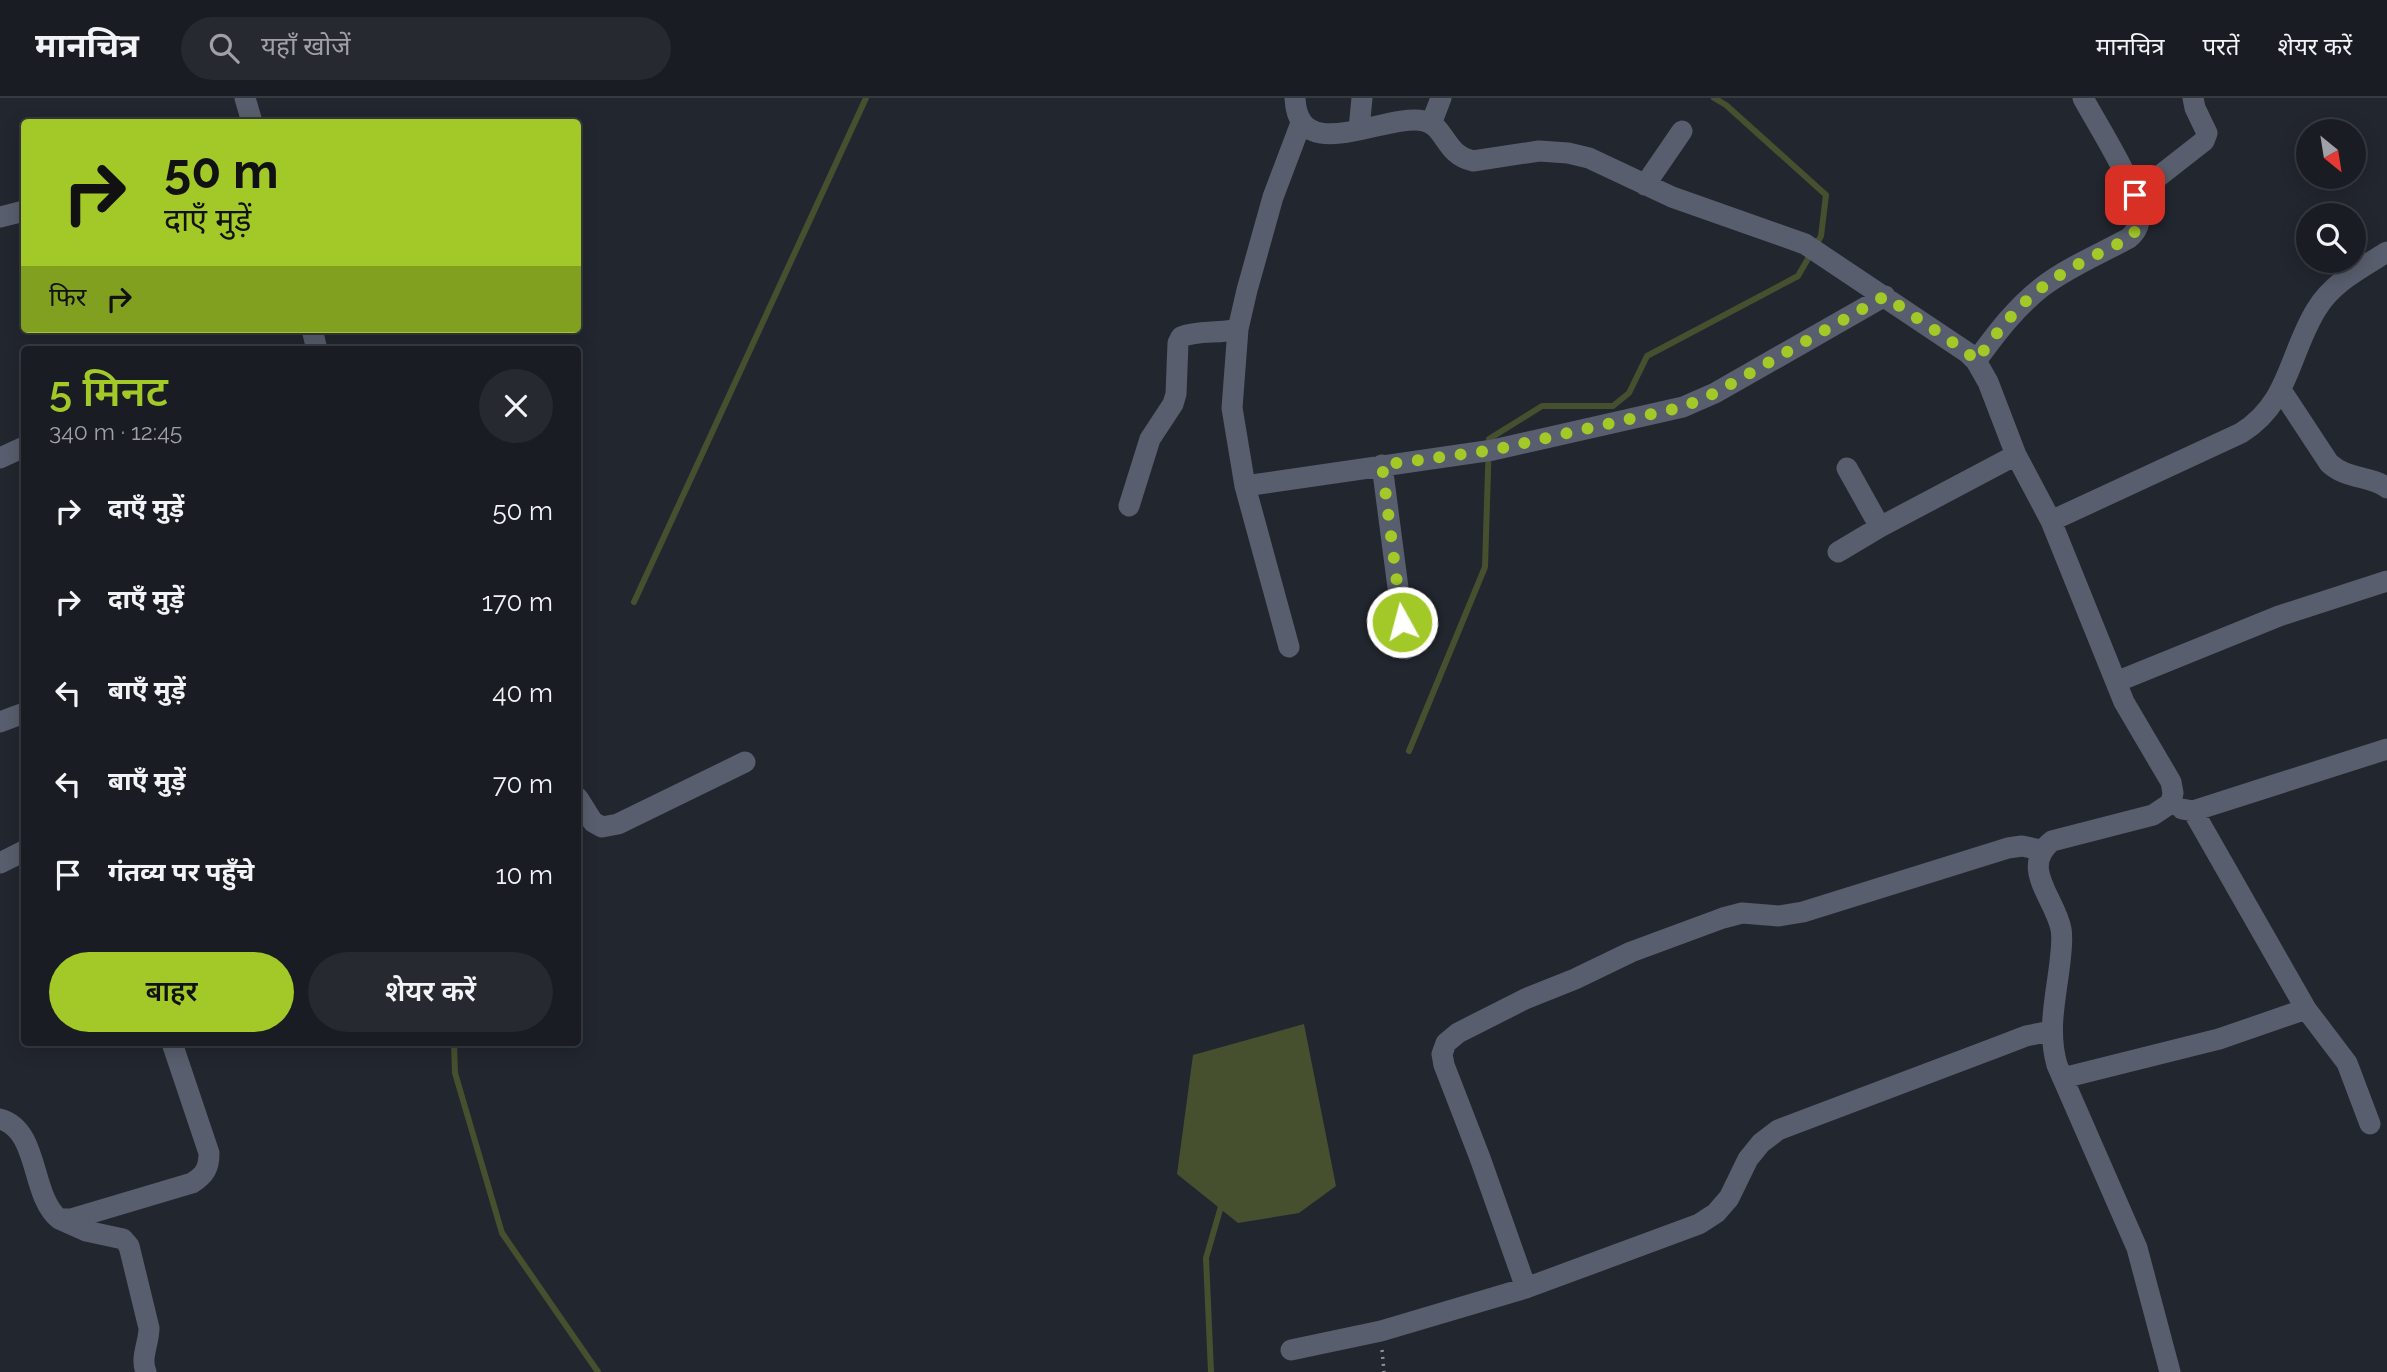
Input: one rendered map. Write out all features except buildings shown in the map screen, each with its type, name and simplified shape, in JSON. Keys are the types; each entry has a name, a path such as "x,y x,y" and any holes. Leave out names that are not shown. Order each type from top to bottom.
{"street":[{"path":"245,98 251,119"},
{"path":"1295,98 1301,123 1312,131 1329,135 1424,121 1431,124 1462,159 1473,161 1539,151 1589,158 1672,197 1814,250 1885,296 1976,361 1988,382 2016,455 2051,521 2124,702 2171,782 2171,803 2153,815 2052,841 2041,850 2037,861 2038,873 2056,915 2062,941 2051,1031 2052,1047 2063,1079 2137,1248 2170,1372"},
{"path":"1359,130 1362,98"},
{"path":"1431,124 1441,98"},
{"path":"1976,361 1998,331 2040,288 2135,233 2139,215 2135,195 2083,98"},
{"path":"2135,195 2204,141 2207,133 2192,99"},
{"path":"1289,646 1245,486 1232,408 1233,366 1238,329 1273,197 1301,123"},
{"path":"1645,185 1682,131"},
{"path":"0,217 21,212"},
{"path":"2051,521 2241,433 2262,419 2281,390 2316,310 2336,285 2387,252"},
{"path":"1245,486 1487,451 1683,407 1715,393 1885,296"},
{"path":"1129,506 1150,439 1173,404 1176,394 1178,343 1181,337 1238,329"},
{"path":"2281,390 2329,463 2349,476 2382,484 2387,488"},
{"path":"0,458 21,448"},
{"path":"1839,552 1880,527 2016,455"},
{"path":"1382,465 1406,649"},
{"path":"1847,468 1880,527"},
{"path":"2116,682 2279,615 2387,581"},
{"path":"0,722 21,714"},
{"path":"2171,803 2193,811 2387,748"},
{"path":"581,803 593,822 602,827 618,824 745,762"},
{"path":"2193,811 2306,1009 2347,1063 2370,1124"},
{"path":"1526,1288 1444,1065 1442,1054 1446,1043 1458,1033 1525,999 1576,979 1631,952 1723,918 1742,913 1790,915 2008,848 2022,846 2041,850"},
{"path":"0,863 21,852"},
{"path":"2063,1079 2228,1037 2306,1009"},
{"path":"1291,1350 1381,1331 1526,1288 1699,1224 1723,1205 1748,1159 1760,1143 1778,1130 2026,1036 2051,1031"},
{"path":"60,1219 71,1219 192,1183 202,1177 209,1166 209,1153 173,1046"},
{"path":"0,1119 16,1127 24,1138 51,1213 86,1231 123,1239 129,1246 149,1328 149,1340 143,1357 146,1372"}],"shaded area":[{"path":"1304,1024 1336,1186 1299,1213 1238,1223 1177,1174 1193,1055"}],"waterway":[{"path":"634,602 866,98"},
{"path":"1409,751 1485,567 1489,439 1542,406 1613,406 1629,393 1647,356 1798,276 1821,236 1826,195 1726,105 1714,98"},
{"path":"454,1046 455,1073 502,1233 598,1372"},
{"path":"1211,1372 1206,1258 1222,1203"}],"route":[{"path":"1402,622 1382,465 1493,450 1683,407 1715,393 1885,296 1976,361 2008,319 2040,288 2135,233 2139,224 2135,195"}]}
